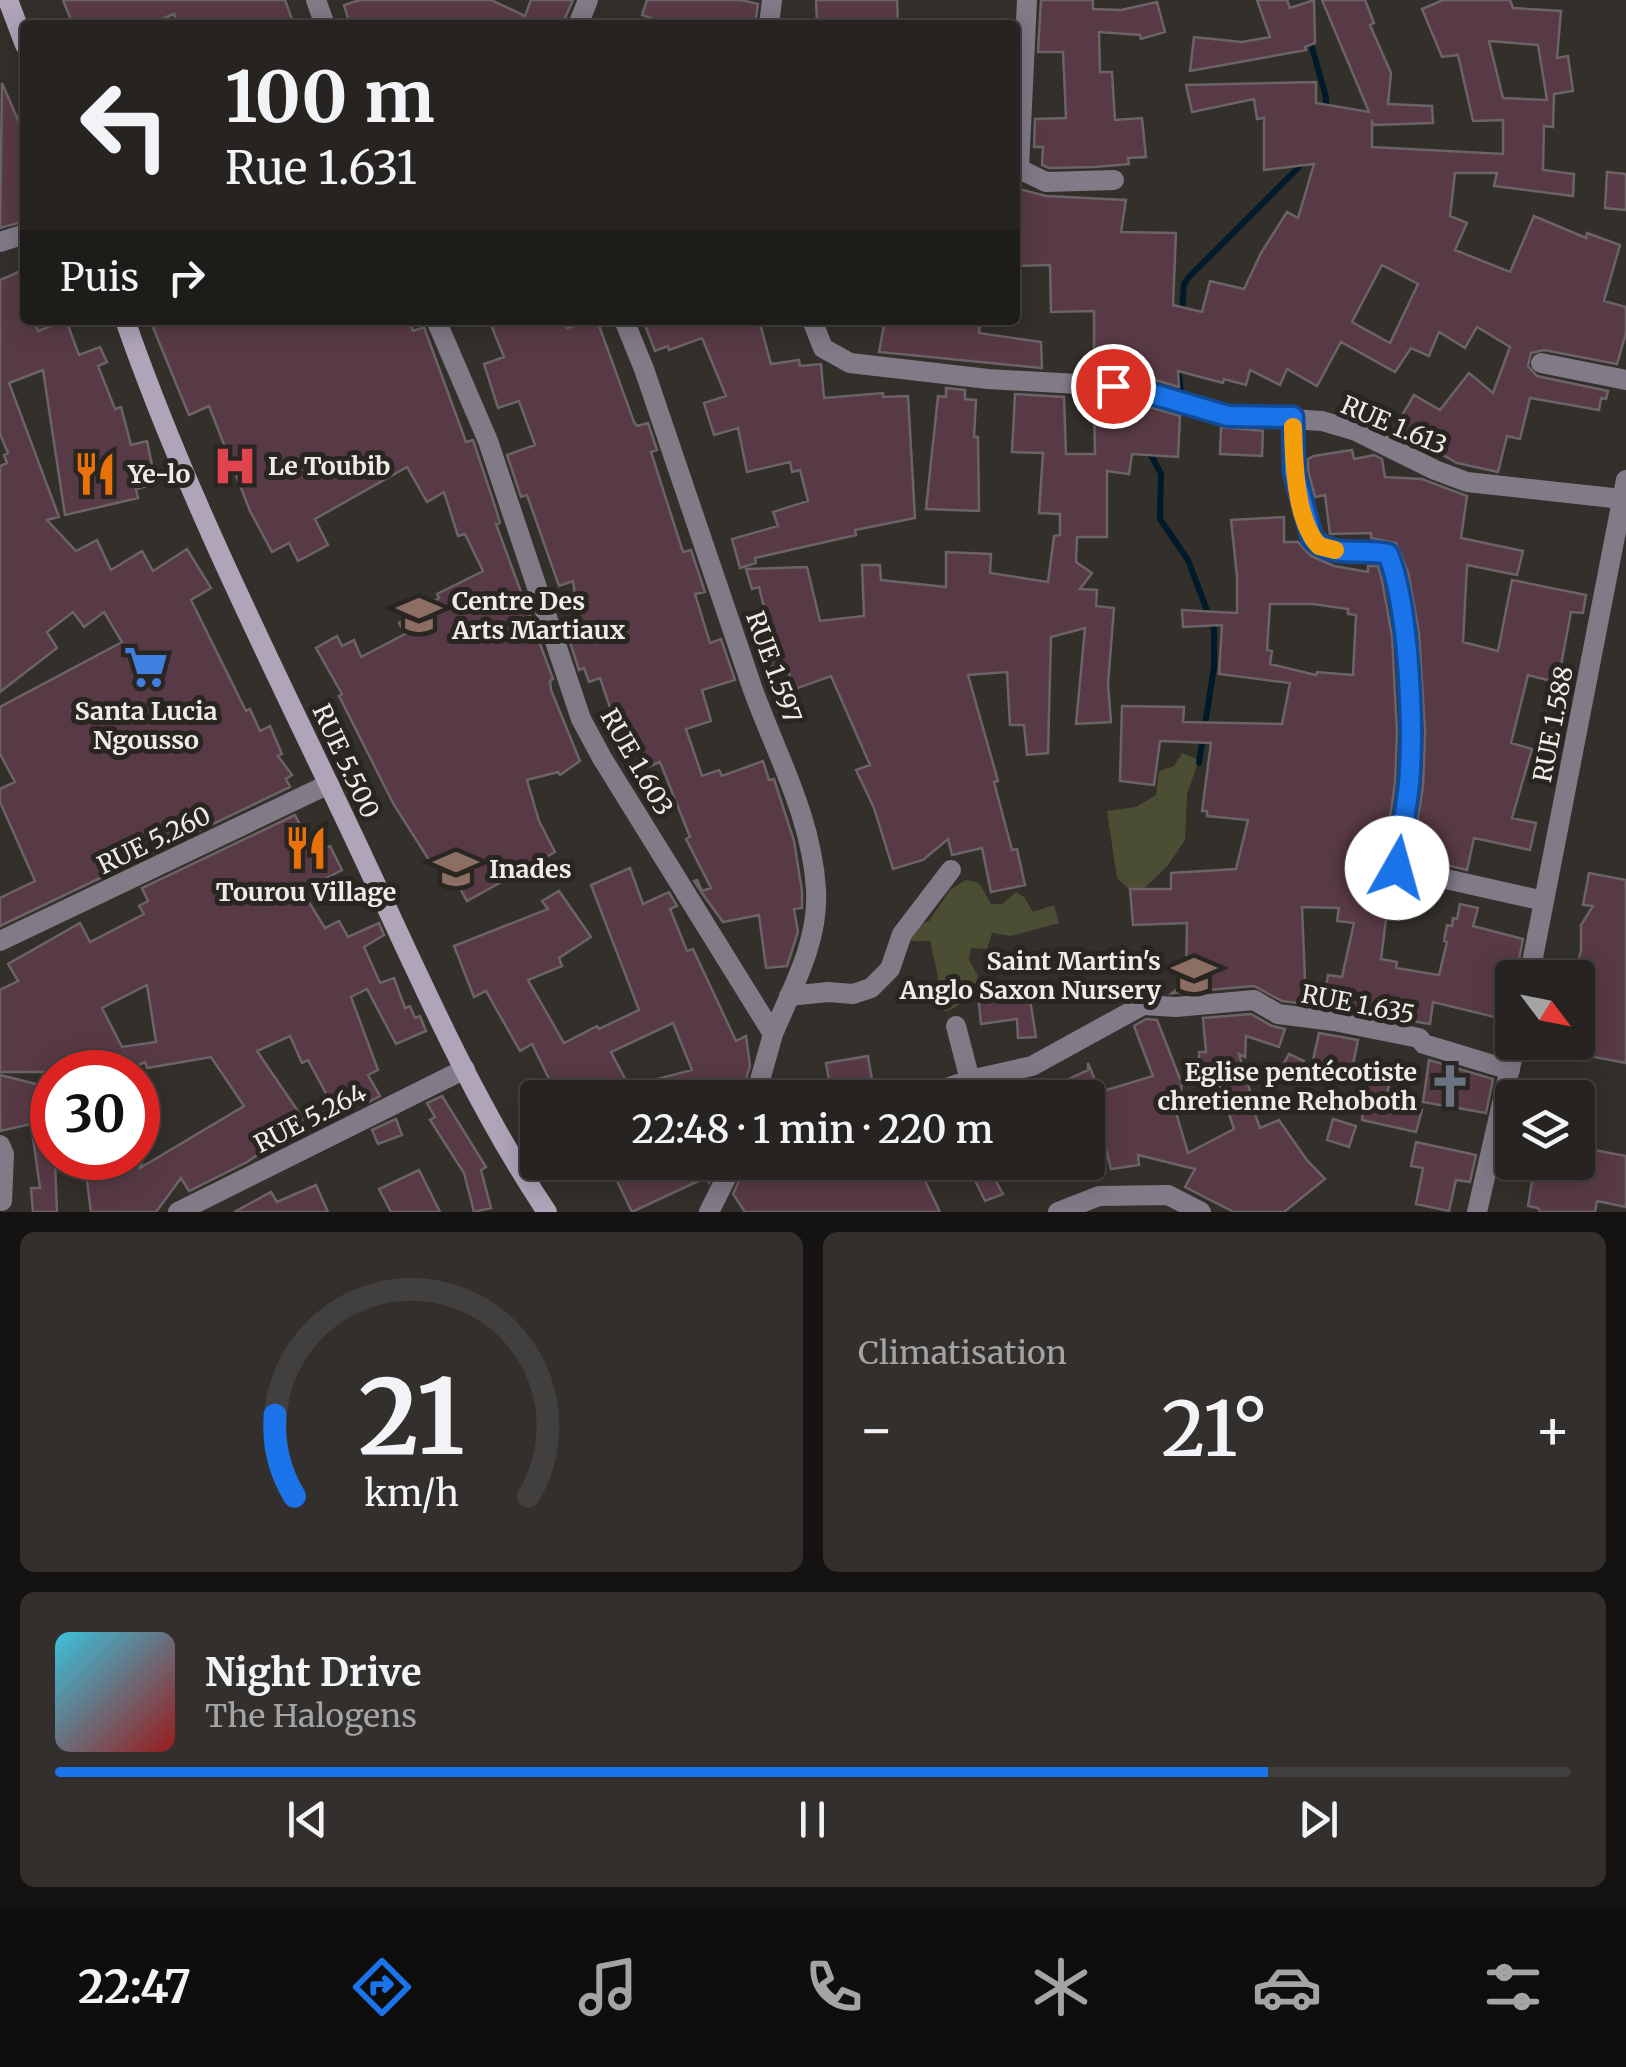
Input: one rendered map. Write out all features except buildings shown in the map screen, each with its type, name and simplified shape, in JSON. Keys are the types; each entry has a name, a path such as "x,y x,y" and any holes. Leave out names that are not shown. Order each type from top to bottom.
{"main road":[{"path":"6,7 20,35"},
{"name":"RUE 5.500","path":"127,325 183,473 329,784 465,1069 547,1212"}],"street":[{"path":"1020,117 1027,0"},
{"path":"1020,169 1046,182 1114,180"},
{"name":"RUE 1.603","path":"438,325 488,441 581,719 773,1034"},
{"name":"RUE 1.597","path":"626,325 753,690 792,783 809,843 816,891 813,933 773,1034"},
{"name":"RUE 1.613","path":"814,325 823,348 850,363 988,379 1113,386 1228,416 1322,420 1356,430 1434,470 1467,482 1624,489"},
{"path":"1541,363 1626,380"},
{"path":"1293,417 1294,472 1312,538 1330,550 1388,554 1395,570 1406,640 1410,749 1397,868 1544,901"},
{"name":"RUE 1.588","path":"1533,960 1624,489"},
{"name":"RUE 5.260","path":"0,941 329,784"},
{"path":"789,996 852,994 871,988 890,969 902,934 950,870"},
{"name":"RUE 1.635","path":"970,1080 1032,1066 1143,1005 1254,1000 1278,1014 1419,1038 1424,1044 1510,1070"},
{"path":"956,1026 970,1080"},
{"path":"760,1080 773,1034"},
{"path":"1477,1212 1512,1060"},
{"name":"RUE 5.264","path":"178,1212 465,1069"},
{"path":"0,1145 4,1154 2,1201"},
{"path":"708,1212 725,1180"},
{"path":"1058,1212 1100,1196 1168,1194 1201,1212"}],"green space":[{"path":"1182,753 1199,760 1187,794 1185,840 1146,887 1131,891 1117,878 1107,811 1136,807 1156,795 1159,771 1174,766"},
{"path":"966,880 979,883 991,904 1002,904 1016,892 1033,912 1054,905 1059,923 1011,936 992,933 987,949 971,948 969,960 978,976 975,985 961,1003 943,1011 938,1001 931,941 911,941 908,935 913,926 929,921 950,890"}],"waterway":[{"path":"1309,37 1326,97 1326,112"},
{"path":"1182,312 1184,284 1189,277 1306,160"},
{"path":"1178,364 1179,394"},
{"path":"1150,447 1161,474 1160,519 1188,560 1214,629 1214,667 1199,763"}],"slow traffic":[{"path":"1293,427 1294,472 1308,528 1319,546 1335,550"}],"place":[{"name":"Le Toubib","path":"235,466"},
{"name":"Ye-lo","path":"95,474"},
{"name":"Centre Des Arts Martiaux","path":"419,615"},
{"name":"Santa Lucia Ngousso","path":"146,667"},
{"name":"Tourou Village","path":"306,848"},
{"name":"Inades","path":"456,869"},
{"name":"Saint Martin's Anglo Saxon Nursery","path":"1194,975"},
{"name":"Eglise pentécotiste chretienne Rehoboth","path":"1450,1086"}],"route":[{"path":"1113,386 1228,416 1293,417 1294,472 1312,538 1330,550 1388,554 1395,570 1406,640 1410,749 1397,868"}]}
